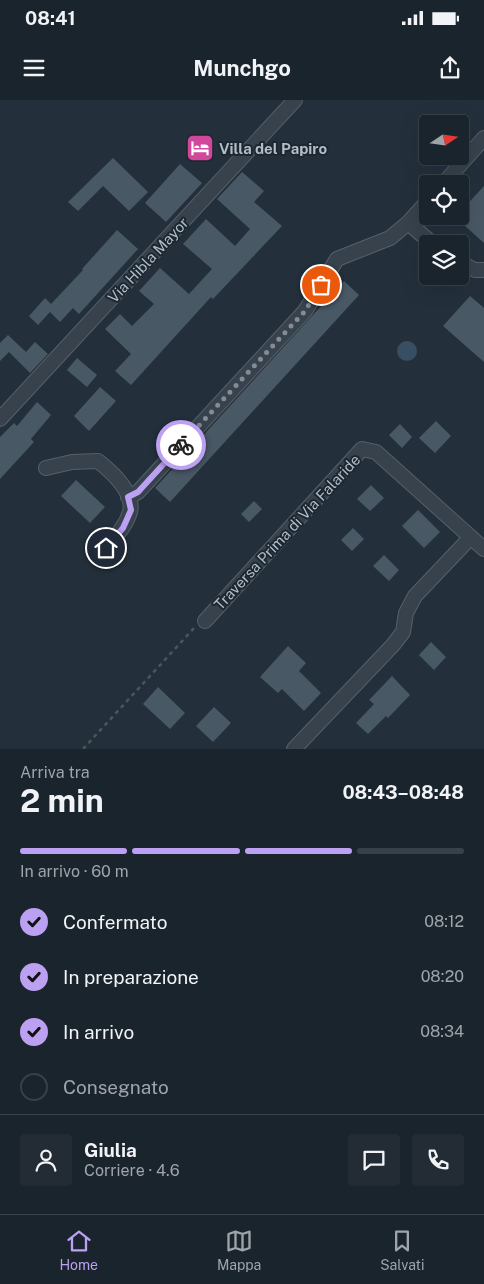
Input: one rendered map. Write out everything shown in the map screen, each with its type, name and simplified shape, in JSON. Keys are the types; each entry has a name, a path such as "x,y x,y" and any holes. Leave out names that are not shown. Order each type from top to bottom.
{"street":[{"name":"Via Hibla Mayor","path":"0,420 295,100"},
{"path":"451,175 484,138"},
{"path":"128,497 138,492 305,311 337,259 390,238 419,211"},
{"path":"408,223 422,235"},
{"path":"469,267 475,270 484,270"},
{"name":"Traversa Prima di Via Falaride","path":"205,621 362,450 376,452 484,549"},
{"path":"46,468 72,462 98,461 126,489 131,510 123,528 106,548"},
{"path":"294,749 393,645 403,632 406,614 415,596 470,536"}],"path":[{"path":"83,749 193,628 205,621"}],"water":[{"path":"407,341 414,344 417,351 414,358 407,361 400,358 397,351 400,344"}],"building":[{"path":"113,158 148,192 129,211 103,186 78,211 68,202"},
{"path":"180,164 202,183 166,222 145,203"},
{"path":"242,172 264,191 254,202 282,226 213,299 211,297 131,385 115,371 131,354 105,329 120,314 132,326 154,304 139,291 160,268 189,294 212,269 183,244 206,219 235,246 250,229 217,199"},
{"path":"484,186 484,243 464,225 469,225 469,202"},
{"path":"117,230 138,249 79,314 73,308 60,322 50,312 38,325 29,316 45,298 51,304"},
{"path":"344,281 359,295 170,502 155,488"},
{"path":"470,296 484,308 484,362 443,326"},
{"path":"8,335 26,352 35,342 48,354 30,373 9,352 0,361 0,343"},
{"path":"77,358 97,375 87,387 67,370"},
{"path":"100,387 116,401 89,431 74,416"},
{"path":"37,402 51,415 31,439 34,442 0,479 0,437 14,423 17,426"},
{"path":"436,421 451,436 435,453 419,438"},
{"path":"400,424 412,437 402,448 389,435"},
{"path":"76,480 105,507 90,523 61,496"},
{"path":"371,485 384,498 370,511 357,499"},
{"path":"254,501 262,509 249,522 241,514"},
{"path":"418,510 440,532 424,548 402,526"},
{"path":"353,528 364,539 352,551 341,540"},
{"path":"384,555 399,570 389,581 373,566"},
{"path":"431,642 446,657 434,670 419,655"},
{"path":"288,646 306,663 299,671 321,693 304,711 282,689 278,693 260,677"},
{"path":"392,676 410,695 388,718 386,716 368,734 356,723 374,704 369,700"},
{"path":"158,687 185,713 170,729 143,704"},
{"path":"214,707 231,723 213,742 196,726"}],"way so far":[{"path":"181,445 305,311 321,285"}],"place":[{"name":"Villa del Papiro","path":"200,148"}],"route":[{"path":"106,548 123,528 131,510 128,497 138,492 181,445"}]}
